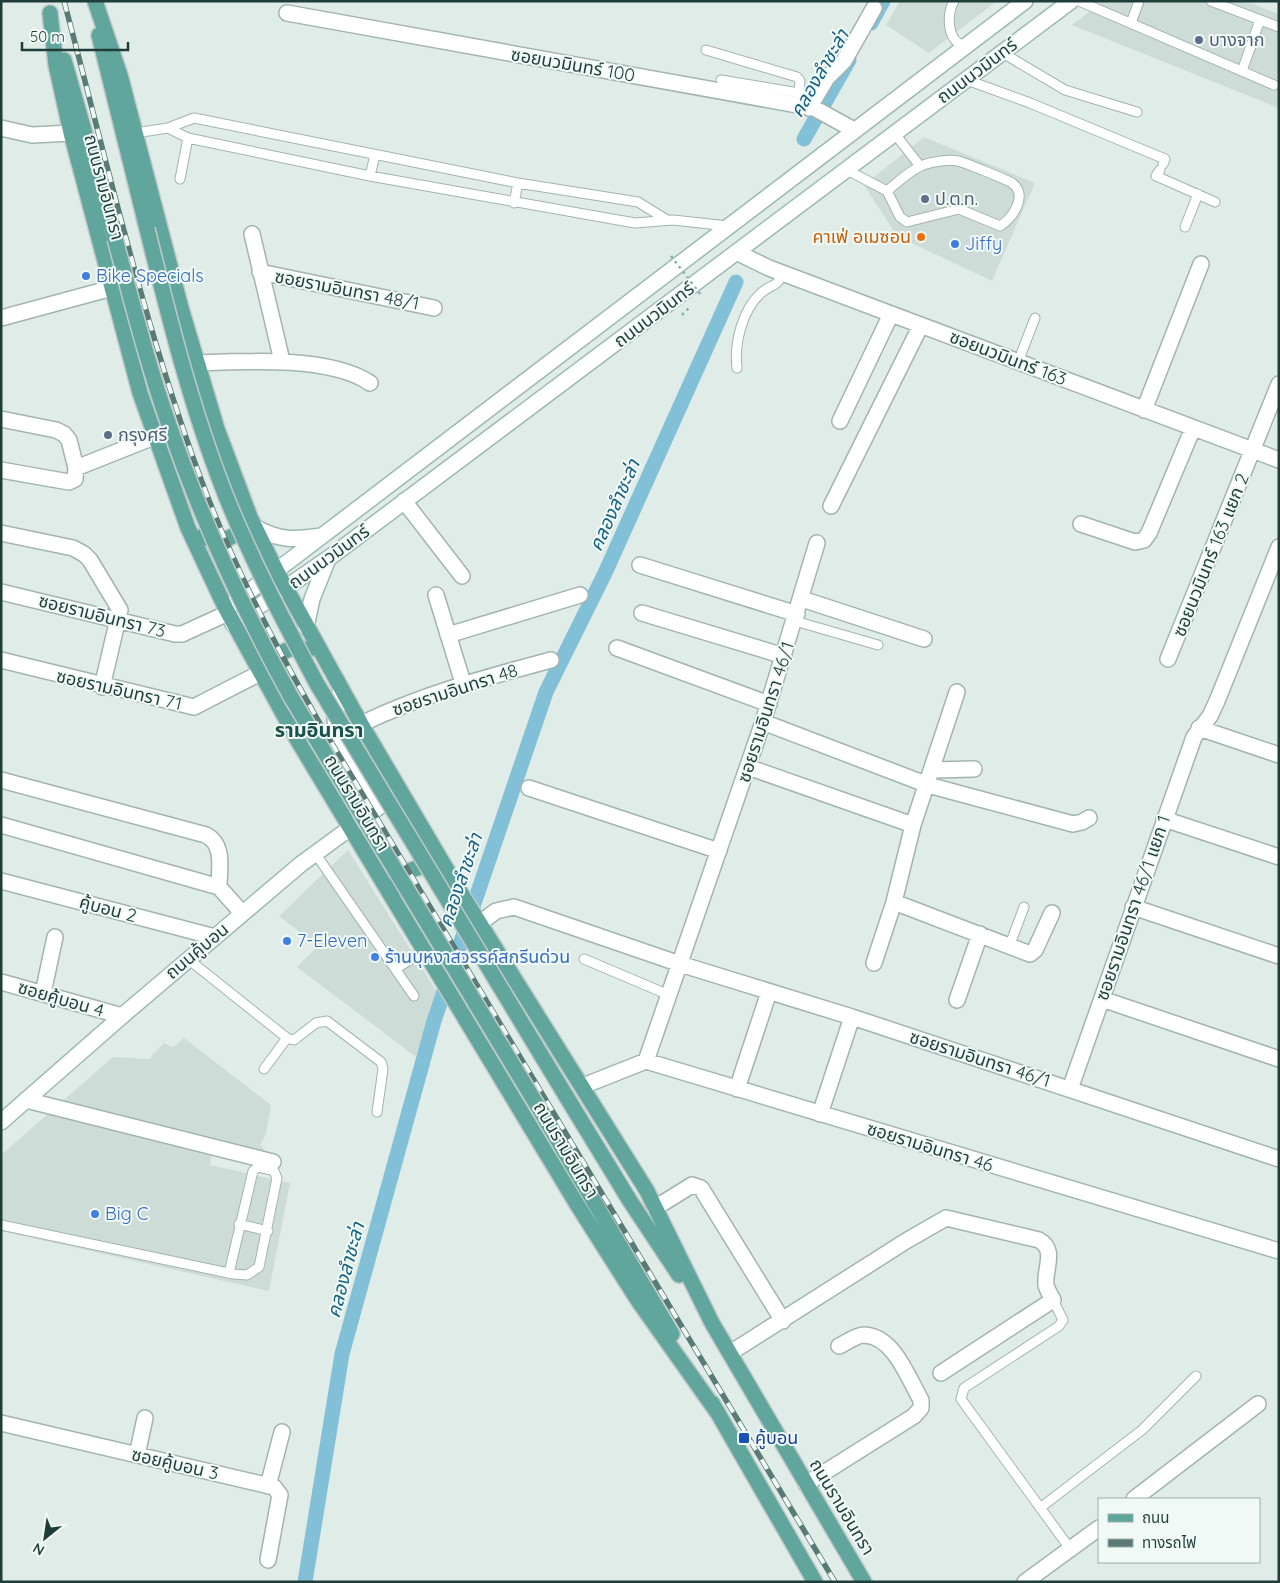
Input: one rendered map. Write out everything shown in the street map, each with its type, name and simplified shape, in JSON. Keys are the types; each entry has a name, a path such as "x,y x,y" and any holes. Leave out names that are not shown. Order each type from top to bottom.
{"main road":[{"name":"ถนนรามอินทรา","path":"94,1 120,75 197,363 217,429 253,522 285,588 361,724 457,887 583,1086 655,1208 712,1323"},
{"name":"ถนนรามอินทรา","path":"94,1 105,66 174,338 225,495 282,619 317,684 630,1201 712,1323 864,1582"},
{"name":"ถนนรามอินทรา","path":"48,7 56,65 71,133 154,437 188,528 229,615 264,680 349,827 394,898 609,1257 717,1412"},
{"name":"ถนนรามอินทรา","path":"48,7 169,426 200,509 258,637 291,697 540,1110 815,1582"},
{"path":"188,528 207,539 220,541 231,539 253,522"},
{"path":"264,680 276,658 284,649 296,646 323,656"},
{"path":"394,898 395,883 410,870 431,866 446,868"}],"street":[{"name":"ถนนนวมินทร์","path":"229,615 277,572 1025,1"},
{"name":"ถนนนวมินทร์","path":"229,615 285,588 329,558 738,253 1001,52 1071,1"},
{"path":"807,104 827,78 844,61 874,8"},
{"name":"ซอยนวมินทร์ 100","path":"287,13 807,104 854,130"},
{"path":"1,128 32,135 71,133"},
{"name":"ซอยรามอินทรา 48/1","path":"252,234 282,361"},
{"name":"ซอยนวมินทร์ 163","path":"738,253 783,273 1279,460"},
{"path":"1144,410 1201,264"},
{"name":"ซอยรามอินทรา 48/1","path":"260,272 434,308"},
{"path":"2,314 112,288"},
{"path":"840,421 891,314"},
{"path":"831,506 921,325"},
{"path":"197,363 282,361 353,373 370,383"},
{"name":"ซอยนวมินทร์ 163 แยก 2","path":"1168,659 1279,384"},
{"path":"1,419 56,430 64,434 69,440 76,468 75,479 69,482 1,470"},
{"path":"1081,524 1136,542 1144,540 1149,533 1193,428"},
{"path":"76,468 154,437"},
{"path":"404,502 462,576"},
{"path":"253,522 268,534 293,540 324,536"},
{"path":"1,533 73,548 90,560 120,610 102,687"},
{"name":"ซอยรามอินทรา 46/1","path":"680,964 769,704 802,599 817,543"},
{"name":"ซอยรามอินทรา 46/1 แยก 1","path":"1070,1089 1164,819 1198,728 1210,716 1218,701 1279,547"},
{"path":"306,627 312,599 329,558"},
{"path":"640,565 796,617"},
{"name":"ซอยรามอินทรา 73","path":"1,592 182,634 229,615"},
{"path":"436,595 463,683"},
{"path":"448,635 580,595"},
{"path":"802,599 924,639"},
{"path":"642,613 784,656"},
{"path":"617,648 769,704"},
{"name":"ซอยรามอินทรา 71","path":"1,660 102,687 194,707 264,680"},
{"name":"ซอยรามอินทรา 48","path":"361,724 397,706 463,683 551,660"},
{"path":"341,688 336,731 338,742 372,801 370,812"},
{"path":"874,963 894,902 914,825 957,692"},
{"path":"763,722 928,785 1073,824 1089,818"},
{"path":"1198,728 1279,755"},
{"path":"748,767 914,825"},
{"path":"933,770 974,769"},
{"path":"1,780 206,834 214,839 219,847 219,887"},
{"path":"529,788 719,851"},
{"name":"ถนนคู้บอน","path":"1,1122 188,959 315,853 401,791"},
{"path":"1164,819 1279,857"},
{"path":"1,825 219,887 242,914"},
{"name":"คู้บอน 2","path":"1,881 215,937"},
{"path":"894,902 1030,954 1035,950 1052,913"},
{"name":"ซอยรามอินทรา 46/1","path":"478,920 496,911 514,907 680,964 852,1017 1279,1159"},
{"path":"1133,907 1279,956"},
{"path":"957,1000 980,934"},
{"path":"42,993 55,937"},
{"path":"583,1086 646,1061 680,964"},
{"name":"ซอยคู้บอน 4","path":"1,982 122,1016"},
{"path":"737,1089 769,992"},
{"path":"1102,999 1279,1059"},
{"path":"820,1114 852,1017"},
{"name":"ซอยรามอินทรา 46","path":"646,1061 1279,1251"},
{"path":"26,1100 274,1162"},
{"path":"655,1208 692,1186 701,1188 783,1321"},
{"path":"730,1354 906,1241 946,1218 1020,1235 1046,1244 1049,1250 1046,1286 1053,1300 941,1374"},
{"path":"806,1484 914,1416 921,1408 920,1400 888,1344 873,1337 862,1335 838,1346"},
{"path":"1135,1498 1258,1404"},
{"path":"137,1455 145,1418"},
{"name":"ซอยคู้บอน 3","path":"1,1424 268,1486"},
{"path":"268,1560 280,1495 278,1490 268,1486 282,1432"},
{"path":"1025,1582 1098,1529"}],"lane":[{"path":"954,1 950,11 951,35 958,43 966,46"},
{"path":"1079,1 1274,85"},
{"path":"1131,23 1139,1"},
{"path":"1212,1 1279,27"},
{"path":"1242,71 1260,20"},
{"path":"706,50 797,77 807,104"},
{"path":"1001,52 1065,90 1137,112"},
{"path":"721,80 807,104"},
{"path":"966,80 1030,103 1165,159 1156,176 1215,202"},
{"path":"135,133 168,128 194,118 518,183 638,202 666,220"},
{"path":"168,128 188,138 370,176 514,203 634,224 666,220 728,226"},
{"path":"895,134 920,166"},
{"path":"180,179 188,138"},
{"path":"370,176 375,155"},
{"path":"847,170 887,191 900,217 907,222 959,209 1000,226 1012,217 1018,200 1018,191 1012,183 959,161 920,166 887,191"},
{"path":"514,203 518,183"},
{"path":"1185,227 1198,194"},
{"path":"737,368 736,346 745,318 760,293 776,286 783,273"},
{"path":"1018,362 1035,318"},
{"path":"796,617 878,645"},
{"path":"315,853 397,968 414,996"},
{"path":"1009,947 1024,906"},
{"path":"397,968 429,957"},
{"path":"584,958 669,995"},
{"path":"188,959 287,1038 294,1040 316,1023 327,1022 377,1057 383,1070 377,1112"},
{"path":"264,1069 287,1038"},
{"path":"1,1224 229,1273 244,1276 255,1271 259,1266 268,1231 277,1177 272,1170 258,1167 254,1169 239,1224 229,1273"},
{"path":"239,1224 268,1231"},
{"path":"1053,1300 1061,1314 1060,1326 964,1388 961,1399 1071,1550"},
{"path":"1040,1508 1142,1430 1196,1376"}],"path":[{"path":"671,256 701,295"}],"shaded area":[{"path":"900,1 997,1 929,53 886,25"},
{"path":"1103,1 1246,1 1279,14 1279,108 1072,25"},
{"path":"924,137 1035,183 992,281 897,236 864,185"},
{"path":"348,850 437,992 416,1057 297,967 318,946 279,916"},
{"path":"184,1038 271,1105 266,1134 260,1145 266,1151 255,1164 212,1154 210,1165 290,1183 269,1291 1,1231 1,1155 113,1057 149,1059 164,1043 173,1047"}],"waterway":[{"name":"คลองลำชะล่า","path":"871,23 883,1"},
{"name":"คลองลำชะล่า","path":"804,139 849,60"},
{"name":"คลองลำชะล่า","path":"305,1582 342,1354 434,1021 546,692 605,573 736,282"}],"railway":[{"path":"64,1 127,243 162,364 181,423 214,513 255,603 318,720 835,1582"}],"place":[{"name":"บางจาก","path":"1199,40"},
{"name":"ป.ต.ท.","path":"925,199"},
{"name":"คาเฟ่ อเมซอน","path":"921,237"},
{"name":"Jiffy","path":"955,244"},
{"name":"Bike Specials","path":"86,276"},
{"name":"กรุงศรี","path":"108,435"},
{"name":"7-Eleven","path":"287,941"},
{"name":"ร้านบุหงาสวรรค์สกรีนด่วน","path":"375,957"},
{"name":"Big C","path":"95,1214"},
{"name":"คู้บอน","path":"744,1438"}],"district":[{"name":"รามอินทรา","path":"319,730"}]}
